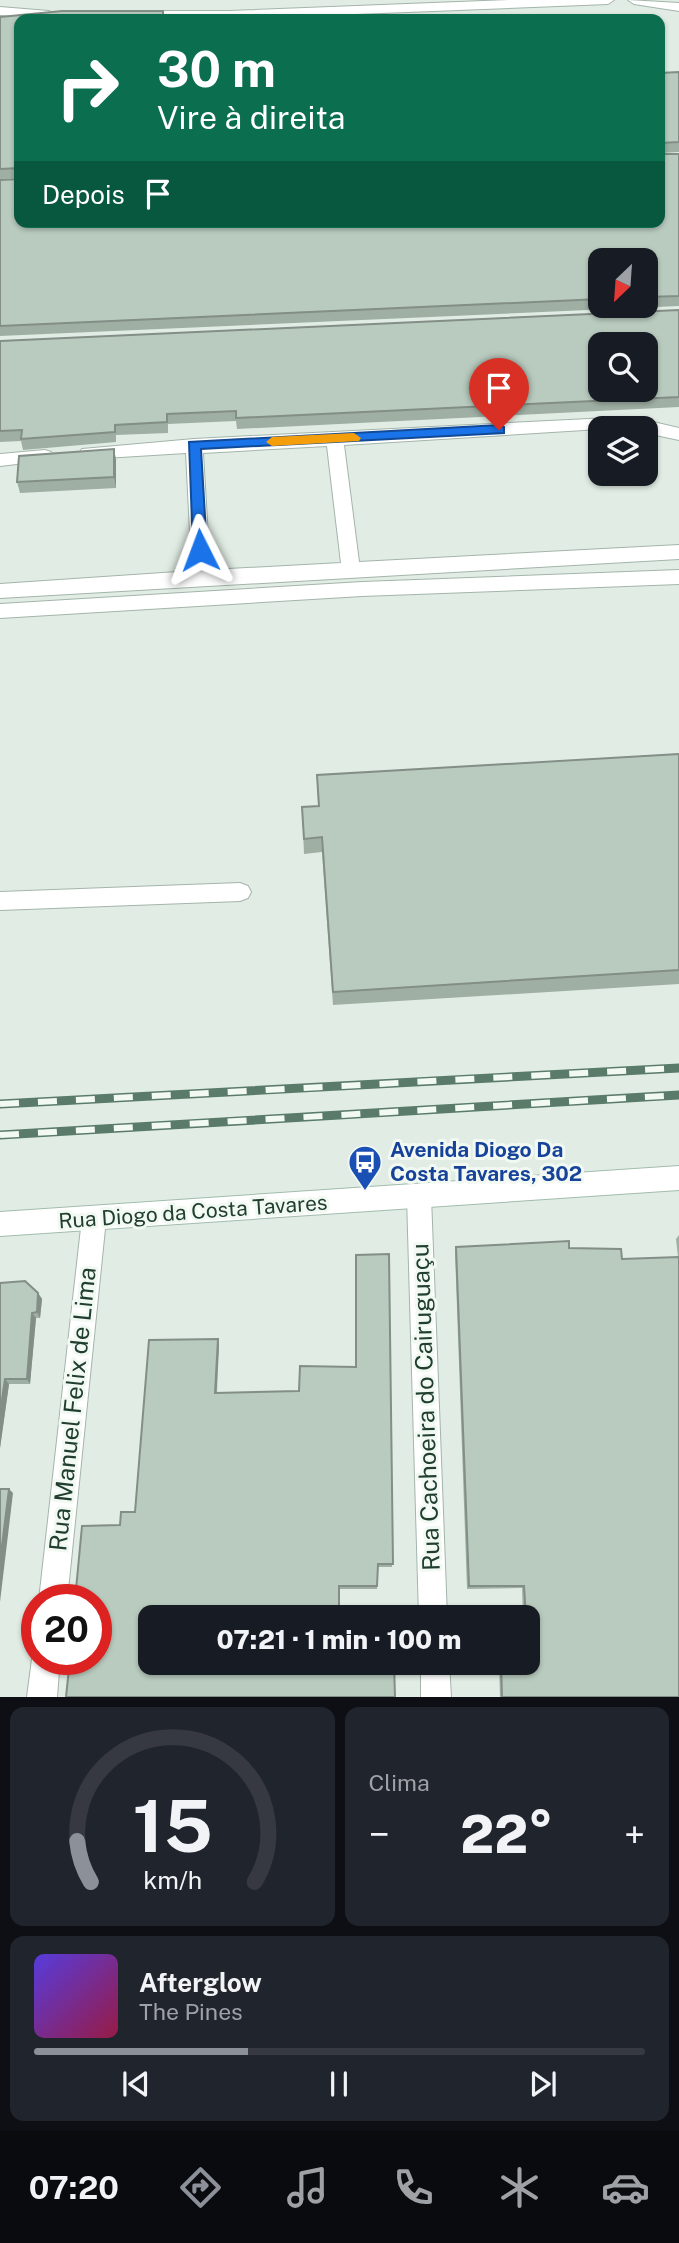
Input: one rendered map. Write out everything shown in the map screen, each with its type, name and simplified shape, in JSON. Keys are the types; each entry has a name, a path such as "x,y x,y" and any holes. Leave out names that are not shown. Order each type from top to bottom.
{"street":[{"path":"255,14 608,0"},
{"path":"634,0 663,7 679,7"},
{"path":"459,6 463,14"},
{"path":"663,7 668,21"},
{"path":"0,460 194,445 609,424 649,427 679,434"},
{"path":"335,439 351,571"},
{"path":"194,445 201,576"},
{"path":"0,591 201,576 351,571 679,552"},
{"path":"0,611 362,589 679,577"},
{"path":"0,901 240,892"},
{"name":"Rua Diogo da Costa Tavares","path":"0,1224 679,1178"},
{"name":"Rua Cachoeira do Cairuguaçu","path":"419,1197 433,1605"},
{"name":"Rua Manuel Felix de Lima","path":"55,1584 94,1219"},
{"path":"42,1697 44,1675"},
{"path":"435,1675 436,1697"}],"building":[{"path":"62,11 163,11 163,14 31,14"},
{"path":"14,16 14,168 0,169 0,17"},
{"path":"679,72 679,142 665,143 665,73"},
{"path":"665,154 679,154 679,296 658,297 658,248 588,248 588,300 0,326 0,180 14,179 14,228 665,228"},
{"path":"679,310 679,397 658,398 658,332 588,332 588,401 236,418 236,411 167,414 167,422 115,425 115,432 21,439 22,430 0,431 0,341 588,314 588,318 658,318 658,311"},
{"path":"114,449 114,477 17,482 19,456"},
{"path":"679,754 679,970 333,992 322,837 304,839 302,807 319,806 317,775"},
{"path":"569,1241 569,1248 621,1249 622,1259 679,1257 679,1697 502,1697 501,1675 540,1675 540,1605 525,1605 524,1586 469,1586 456,1247"},
{"path":"389,1254 393,1564 378,1564 377,1586 339,1586 339,1605 138,1605 138,1675 394,1675 395,1697 66,1697 68,1675 112,1675 112,1584 77,1584 82,1526 120,1525 121,1512 135,1512 149,1340 218,1339 215,1393 299,1391 300,1366 356,1367 356,1255"},
{"path":"25,1281 38,1293 37,1312 32,1313 27,1379 5,1379 0,1413 0,1283"},
{"path":"0,1489 9,1489 0,1562"}],"railway":[{"path":"0,1104 679,1068"},
{"path":"0,1135 679,1095"}],"slow traffic":[{"path":"272,442 354,438"}],"place":[{"name":"Avenida Diogo Da Costa Tavares, 302","path":"365,1192"}],"route":[{"path":"200,550 194,445 499,430"}]}
